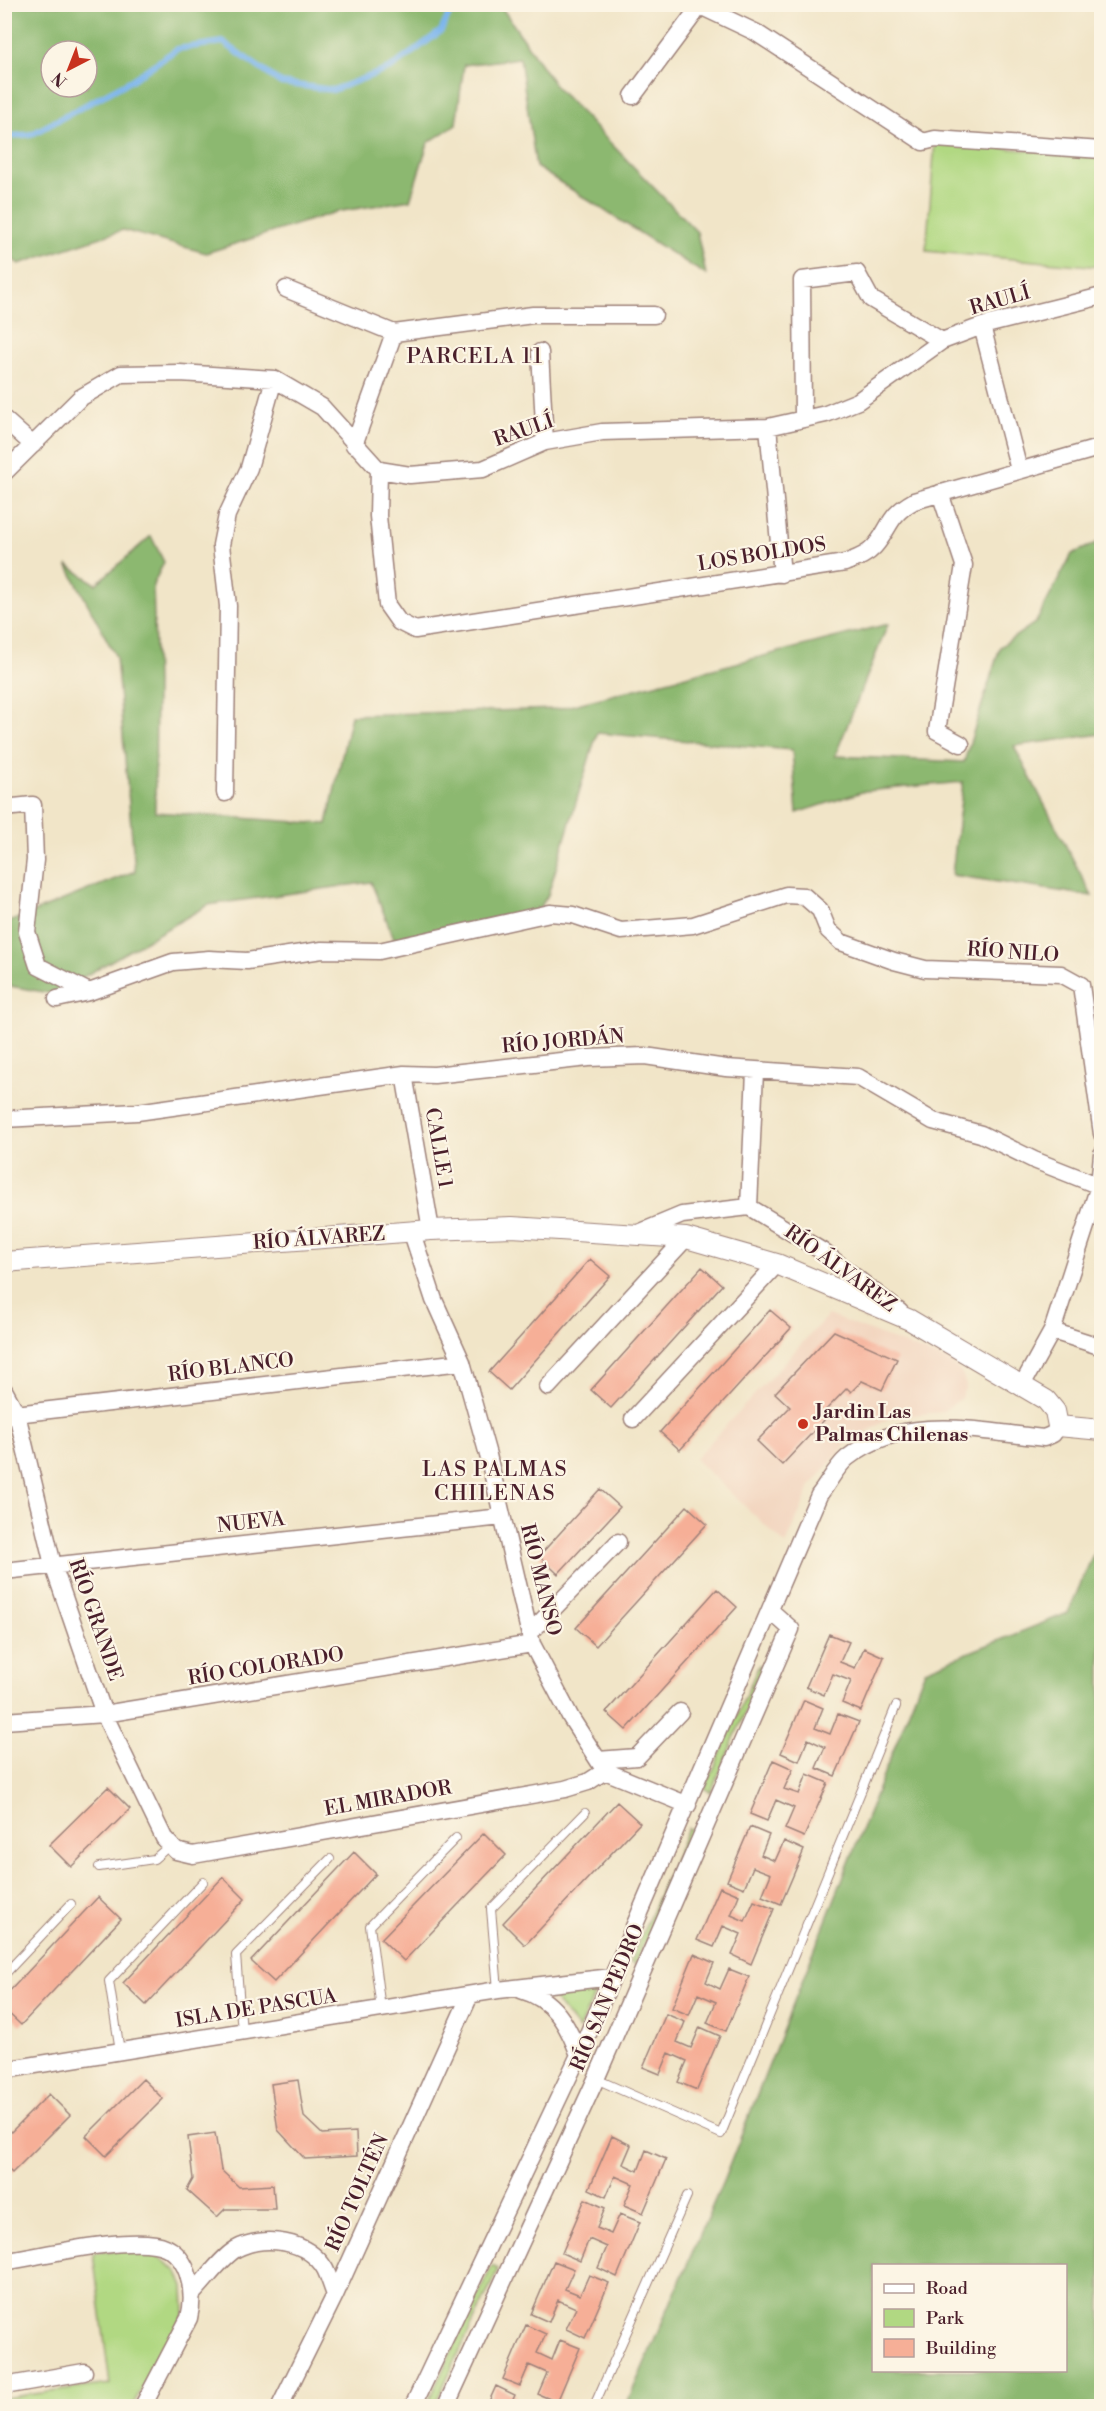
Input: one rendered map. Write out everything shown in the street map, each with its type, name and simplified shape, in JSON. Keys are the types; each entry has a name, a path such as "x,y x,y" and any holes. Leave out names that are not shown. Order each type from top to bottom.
{"street":[{"path":"633,96 698,5 755,32 923,142 935,139 1101,150"},
{"path":"803,419 802,280 857,273 871,299 942,341"},
{"path":"286,289 394,333 533,315 654,315"},
{"name":"RAULÍ","path":"379,470 410,475 483,469 545,442 602,432 768,427 826,414 858,401 942,341 982,326 1101,296"},
{"path":"982,326 1019,470"},
{"path":"354,445 394,333"},
{"path":"540,352 545,442"},
{"path":"4,473 80,398 121,374 180,373 274,379 322,407 379,470"},
{"path":"225,793 228,606 221,545 227,515 249,468 274,379"},
{"path":"4,419 33,445"},
{"path":"768,427 782,574"},
{"name":"LOS BOLDOS","path":"379,470 378,516 387,605 399,622 415,630 845,563 861,557 874,547 892,517 903,507 940,493 1101,447"},
{"path":"940,493 964,565 937,731 961,744"},
{"path":"4,808 33,805 35,860 27,932 38,966 89,992"},
{"name":"RÍO NILO","path":"89,992 173,962 209,959 247,961 322,950 378,951 550,913 573,915 621,930 693,925 786,895 804,896 820,910 828,930 841,942 864,951 925,969 1061,974 1081,985 1101,1134"},
{"path":"57,999 89,992"},
{"name":"RÍO JORDÁN","path":"4,1119 137,1112 404,1074 434,1075 588,1058 645,1056 755,1071 858,1077 933,1121 981,1134 1034,1160 1100,1187"},
{"path":"749,1207 755,1071"},
{"name":"CALLE 1","path":"404,1074 421,1231"},
{"path":"1021,1387 1052,1331 1100,1187 1101,1154"},
{"name":"RÍO ÁLVAREZ","path":"634,1235 682,1215 749,1207 822,1251 910,1320 1046,1400 1054,1411 1058,1426"},
{"name":"RÍO ÁLVAREZ","path":"4,1262 421,1231 512,1227 686,1238 777,1264 910,1320"},
{"name":"RÍO MANSO","path":"421,1231 434,1300 462,1362 488,1455 531,1638 571,1718 602,1766"},
{"path":"548,1387 686,1238"},
{"path":"633,1419 777,1264"},
{"path":"1052,1331 1101,1347"},
{"name":"RÍO BLANCO","path":"11,1414 462,1362"},
{"name":"RÍO GRANDE","path":"4,1390 53,1565 104,1714 173,1849"},
{"path":"1058,1426 1101,1430"},
{"name":"RÍO SAN PEDRO","path":"412,2406 576,2062 819,1495 846,1460 868,1445 894,1433 939,1427 1044,1438 1053,1434 1058,1426"},
{"name":"NUEVA","path":"4,1571 502,1517"},
{"path":"531,1638 618,1542"},
{"name":"RÍO SAN PEDRO","path":"446,2406 596,2079 791,1629 771,1611"},
{"name":"RÍO COLORADO","path":"4,1721 104,1714 531,1638"},
{"path":"602,1766 638,1757 680,1712"},
{"path":"602,1766 688,1805"},
{"name":"EL MIRADOR","path":"173,1849 193,1855 565,1789 588,1782 602,1766"},
{"name":"ISLA DE PASCUA","path":"4,2070 506,1989 612,1977"},
{"path":"506,1989 545,2000 558,2013 570,2030 576,2062 596,2079"},
{"name":"RÍO TOLTÉN","path":"280,2406 335,2295 470,1995"},
{"path":"193,2293 235,2250 257,2242 281,2242 304,2249 324,2268 335,2295"},
{"path":"4,2262 111,2245 156,2244 178,2258 191,2280 193,2293 189,2318 143,2406"},
{"path":"4,2386 84,2372"}],"lane":[{"path":"596,2079 721,2134 896,1706"},
{"path":"506,1989 491,1909 585,1813"},
{"path":"381,2010 369,1926 456,1838"},
{"path":"99,1867 154,1859 173,1849"},
{"path":"242,2033 236,1955 330,1859"},
{"path":"120,2051 109,1981 203,1882"},
{"path":"4,1975 71,1904"},
{"path":"594,2406 687,2196"}],"shaded area":[{"name":"Jardin Las Palmas Chilenas","path":"828,1315 951,1362 962,1373 966,1386 961,1398 942,1412 891,1417 844,1446 810,1487 786,1545 695,1459"}],"green space":[{"path":"5,5 500,5 556,87 697,232 706,275 536,167 520,58 464,65 456,124 428,143 410,200 336,212 206,253 123,230 19,264 5,254"},
{"path":"935,142 1101,157 1101,267 926,251"},
{"path":"151,536 164,562 153,585 156,682 155,812 327,824 351,715 558,709 888,624 835,756 964,762 1000,647 1036,622 1072,554 1101,541 1101,734 1014,746 1092,896 952,875 963,782 865,791 797,813 792,750 597,733 548,895 537,913 395,941 371,882 208,905 54,994 5,985 4,924 135,871 116,657 67,565 96,584"},
{"path":"1101,1546 1101,2406 626,2406 724,2179 925,1670 1068,1613 1096,1548"},
{"path":"759,1665 764,1668 711,1792 705,1789"},
{"path":"688,1828 693,1830 635,1964 630,1962"},
{"path":"596,1991 579,2029 553,1998"},
{"path":"145,2247 178,2272 184,2286 185,2313 132,2406 5,2406 4,2398 110,2384 93,2253"},
{"path":"492,2266 498,2269 434,2406 426,2406"}],"building":[{"path":"590,1259 610,1276 509,1390 489,1372"},
{"path":"702,1267 722,1285 611,1408 591,1390"},
{"path":"770,1310 791,1328 680,1450 660,1432"},
{"path":"834,1331 897,1359 882,1390 862,1381 851,1392 847,1388 823,1413 827,1417 782,1465 757,1441 790,1407 775,1393"},
{"path":"600,1489 620,1507 558,1574 539,1556"},
{"path":"687,1506 707,1524 596,1646 576,1628"},
{"path":"717,1589 737,1607 626,1730 606,1712"},
{"path":"829,1634 849,1642 840,1662 855,1668 864,1648 884,1657 861,1711 842,1703 851,1681 833,1674 824,1695 806,1687"},
{"path":"804,1700 823,1708 815,1728 830,1734 838,1714 859,1722 835,1776 816,1768 825,1747 808,1739 799,1761 781,1753"},
{"path":"773,1760 793,1769 784,1789 799,1794 807,1774 828,1783 804,1837 785,1829 794,1808 776,1800 767,1821 750,1814"},
{"path":"108,1787 130,1809 71,1867 49,1845"},
{"path":"617,1802 640,1823 525,1945 503,1923"},
{"path":"750,1827 769,1835 761,1855 775,1861 784,1841 804,1850 781,1904 762,1896 771,1874 753,1867 744,1888 727,1881"},
{"path":"484,1833 506,1855 404,1961 381,1939"},
{"path":"354,1852 376,1874 274,1982 251,1961"},
{"path":"223,1877 245,1899 146,2005 123,1983"},
{"path":"720,1887 739,1895 731,1915 745,1921 754,1901 774,1909 751,1964 732,1955 741,1934 723,1926 714,1947 697,1940"},
{"path":"98,1897 121,1919 21,2025 4,2009 4,1997"},
{"path":"694,1954 714,1963 706,1982 720,1989 729,1969 749,1977 726,2031 707,2023 716,2002 698,1994 689,2015 672,2008"},
{"path":"666,2014 685,2022 677,2042 691,2048 700,2027 720,2036 697,2090 678,2082 687,2061 669,2053 660,2074 643,2067"},
{"path":"143,2079 163,2099 106,2156 86,2136"},
{"path":"298,2080 304,2117 322,2134 356,2132 357,2156 305,2159 278,2130 271,2084"},
{"path":"49,2094 70,2115 12,2173 4,2165 4,2139"},
{"path":"215,2133 221,2170 239,2187 273,2185 275,2209 225,2209 217,2217 187,2190 193,2179 188,2137"},
{"path":"612,2136 631,2145 623,2164 638,2171 646,2150 666,2159 643,2213 624,2205 633,2184 615,2176 606,2197 589,2189"},
{"path":"585,2199 605,2208 597,2228 611,2234 620,2214 640,2222 617,2277 598,2268 607,2247 589,2239 580,2261 562,2253"},
{"path":"554,2261 574,2269 565,2289 580,2295 589,2275 609,2283 585,2338 566,2329 576,2308 558,2300 549,2322 531,2314"},
{"path":"526,2325 546,2334 537,2353 552,2360 560,2340 580,2348 557,2402 538,2394 547,2373 529,2365 520,2386 503,2379"},
{"path":"496,2386 515,2395 510,2406 487,2406"}],"waterway":[{"path":"4,137 32,134 130,81 177,49 223,42 281,83 333,90 391,68 441,31 454,4"}],"place":[{"name":"Jardin Las Palmas Chilenas","path":"803,1424"}],"district":[{"name":"PARCELA 11","path":"475,357"},
{"name":"LAS PALMAS CHILENAS","path":"495,1482"}]}
